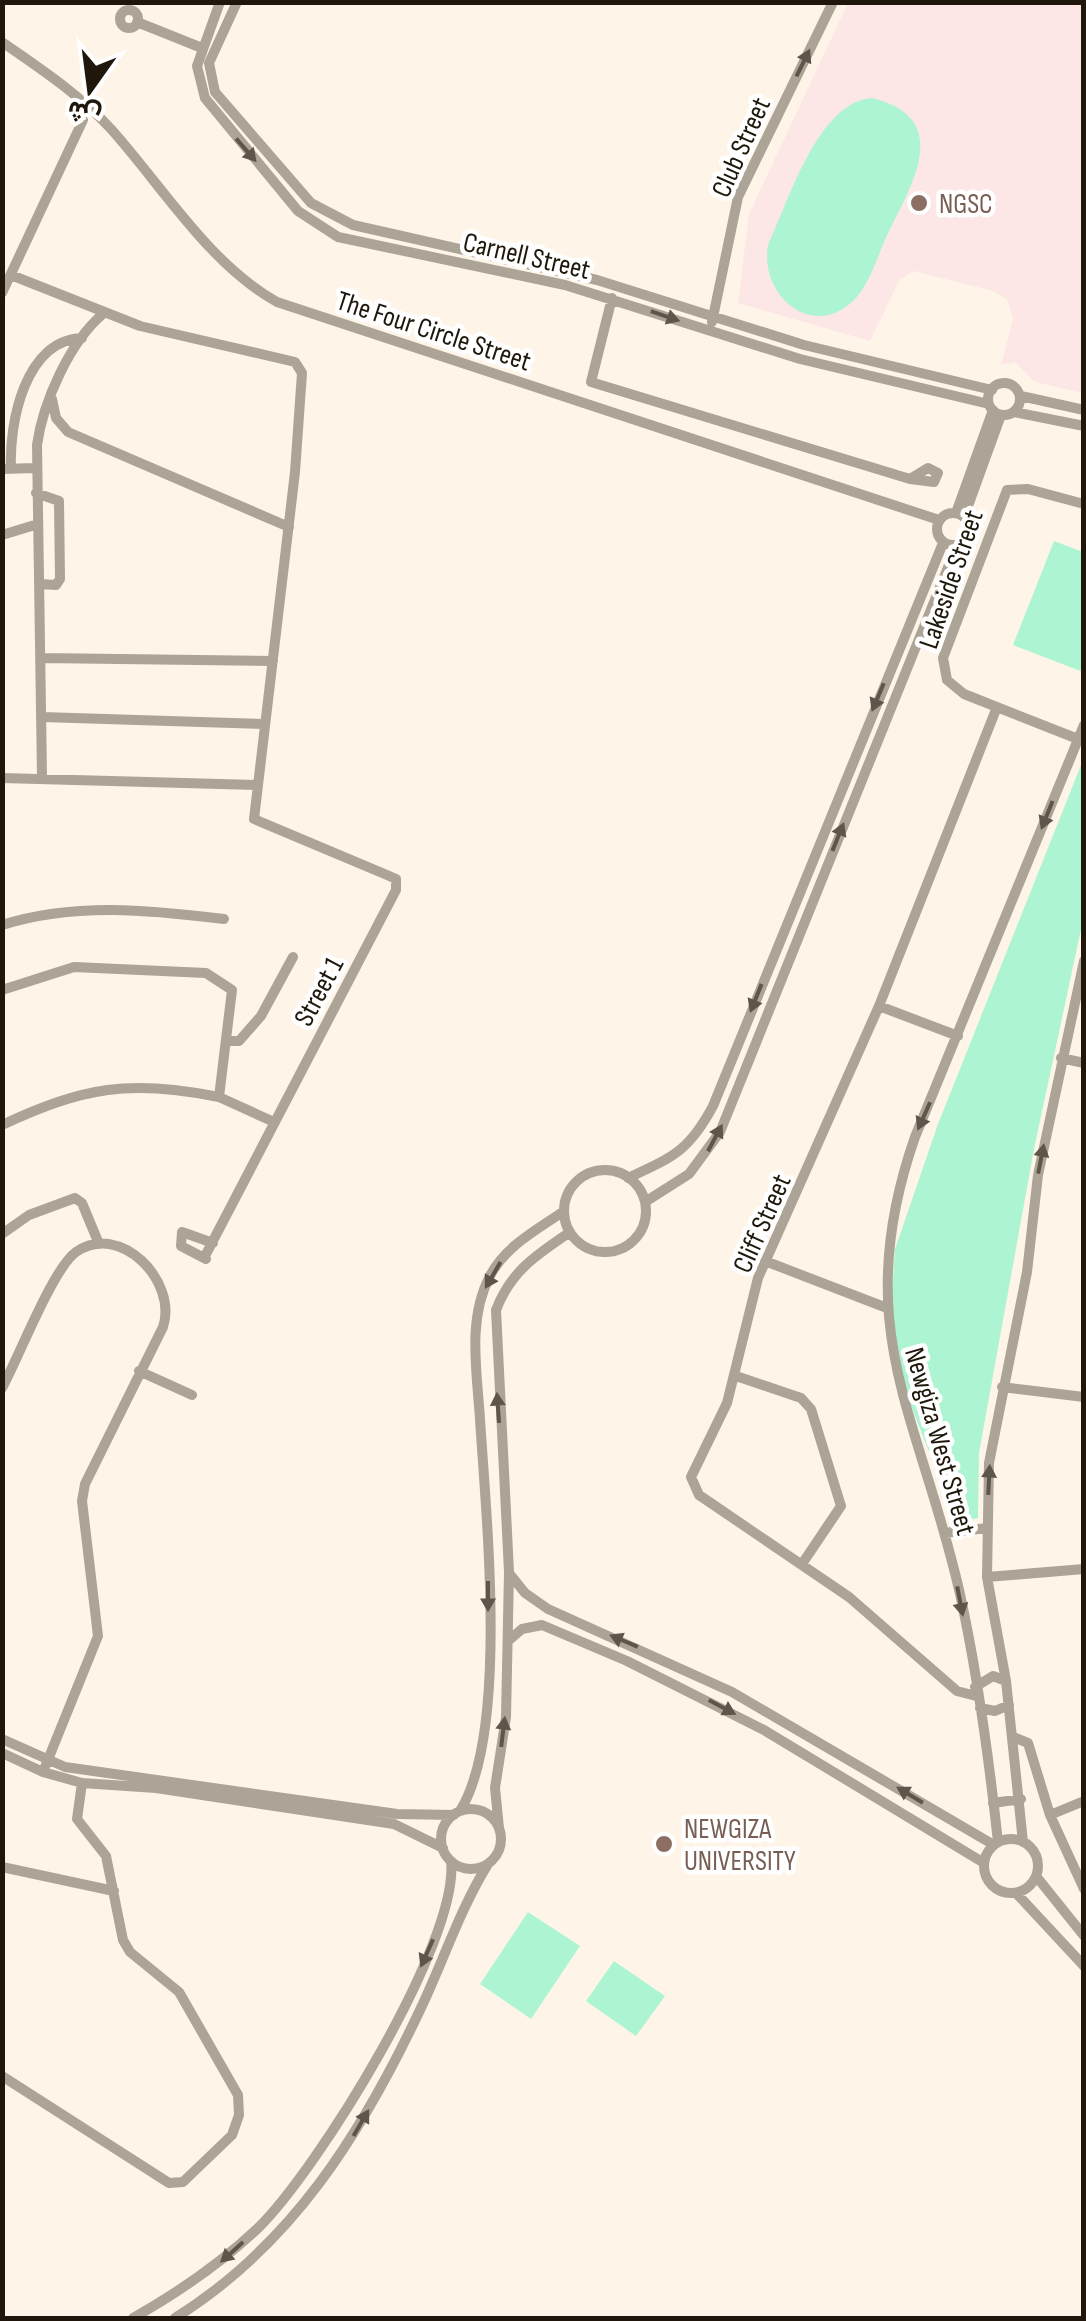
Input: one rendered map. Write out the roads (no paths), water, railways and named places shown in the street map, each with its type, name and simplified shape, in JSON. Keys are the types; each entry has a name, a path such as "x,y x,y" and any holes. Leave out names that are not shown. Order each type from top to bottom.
{"street":[{"name":"Carnell Street","path":"220,2 202,48 198,82 298,211 338,237 612,298 800,359 994,410"},
{"name":"Carnell Street","path":"238,2 210,64 219,110 311,204 328,215 352,226 613,285 804,345 992,390 1005,383 1021,396"},
{"name":"Club Street","path":"709,332 738,198 833,2"},
{"path":"127,7 134,12 137,22 202,48"},
{"name":"The Four Circle Street","path":"2,42 67,86 233,270 277,302 938,520"},
{"path":"2,293 82,120"},
{"path":"528,278 531,264"},
{"path":"2,778 258,784 302,384 295,362 188,338 84,305 11,275"},
{"path":"612,298 592,382 910,479"},
{"path":"84,305 84,334"},
{"path":"42,776 37,445 52,396 84,334 104,312"},
{"path":"36,468 7,468 12,426 32,376 53,346 84,334"},
{"path":"800,359 804,345"},
{"path":"644,1202 688,1174 720,1132 957,545 968,533 960,515 994,410 992,390"},
{"path":"52,396 56,418 68,432 288,527"},
{"path":"1014,412 1021,396 1084,410"},
{"path":"994,410 1084,426"},
{"path":"37,445 51,435 68,432"},
{"name":"Lakeside Street","path":"1078,739 954,688 943,669 943,658 1004,495 1014,486 1084,504"},
{"path":"36,493 59,501 60,579 56,585 40,584"},
{"path":"628,1178 676,1156 692,1144 713,1106 943,543 936,527 938,520 960,515"},
{"path":"2,535 38,524"},
{"path":"943,543 957,545"},
{"path":"41,658 273,661"},
{"name":"Cliff Street","path":"976,1692 957,1692 887,1628 802,1564 699,1495 692,1484 693,1470 718,1424 736,1376 765,1261 811,1167 879,1006 997,707"},
{"path":"42,717 266,724"},
{"name":"Newgiza West Street","path":"996,1843 980,1708 960,1596 900,1394 887,1308 890,1232 904,1168 1084,725"},
{"name":"Street 1","path":"213,1242 182,1232 181,1246 205,1259 396,890 396,879 254,819 258,784"},
{"path":"2,924 50,912 113,909 224,919"},
{"path":"228,1041 239,1041 262,1016 293,956"},
{"name":"Newgiza West Street","path":"1023,1842 1006,1682 987,1577 989,1464 1027,1272 1038,1175 1084,961"},
{"path":"2,990 74,967 206,972 232,990 219,1097"},
{"path":"879,1006 958,1036"},
{"path":"1061,1058 1084,1063"},
{"path":"2,1125 70,1096 108,1087 175,1090 219,1097 274,1122"},
{"path":"606,1170 628,1178 644,1202 642,1228 624,1247 597,1251 570,1232 564,1211 568,1192 584,1176 606,1170"},
{"path":"2,1234 30,1215 75,1198 82,1202 99,1244"},
{"path":"443,1848 443,1830 457,1813 481,1765 487,1719 488,1553 475,1344 477,1308 490,1274 513,1246 564,1211"},
{"path":"175,2318 244,2270 294,2220 332,2168 392,2066 488,1864 499,1850 495,1788 506,1717 509,1572 496,1310 506,1285 522,1264 570,1232"},
{"path":"2,1388 60,1270 75,1252 99,1244 147,1264 166,1293 164,1327 84,1484 84,1524 98,1636 46,1767"},
{"path":"765,1261 887,1308"},
{"path":"140,1371 192,1395"},
{"path":"736,1376 801,1398 811,1409 841,1506 802,1564"},
{"path":"1002,1387 1084,1397"},
{"path":"483,1470 502,1468"},
{"path":"944,1533 986,1528"},
{"path":"987,1577 1084,1569"},
{"path":"509,1572 525,1593 548,1609 732,1692 996,1843 1023,1842 1036,1856 1036,1876 1084,1936"},
{"path":"542,1626 548,1609"},
{"path":"508,1642 522,1628 542,1626 734,1714 984,1863 993,1886 1016,1892 1084,1966"},
{"path":"976,1692 986,1678 1006,1682"},
{"path":"980,1708 995,1711 1009,1705"},
{"path":"1013,1737 1028,1743 1050,1816 1084,1888"},
{"path":"2,1740 46,1767 127,1773 284,1803"},
{"path":"2,1753 82,1783 151,1787 395,1819 479,1810 500,1828"},
{"path":"126,1788 127,1773"},
{"path":"1019,1782 1038,1780"},
{"path":"2,2076 162,2182 183,2182 232,2135 239,2116 238,2095 179,1992 130,1952 123,1940 106,1856 77,1819 82,1783"},
{"path":"993,1803 1020,1799"},
{"path":"1050,1816 1084,1802"},
{"path":"395,1819 469,1869 488,1864"},
{"path":"984,1863 996,1843"},
{"path":"133,2318 206,2275 277,2206 318,2152 358,2091 414,1982 450,1900 451,1860"},
{"path":"2,1868 114,1891"},
{"path":"1016,1892 1036,1876"},
{"path":"1043,1918 1062,1912"},
{"path":"318,2152 320,2161 332,2168"},
{"path":"277,2206 289,2205 294,2220"}],"place":[{"name":"NGSC","path":"919,203"},
{"name":"NEWGIZA UNIVERSITY","path":"664,1844"}]}
